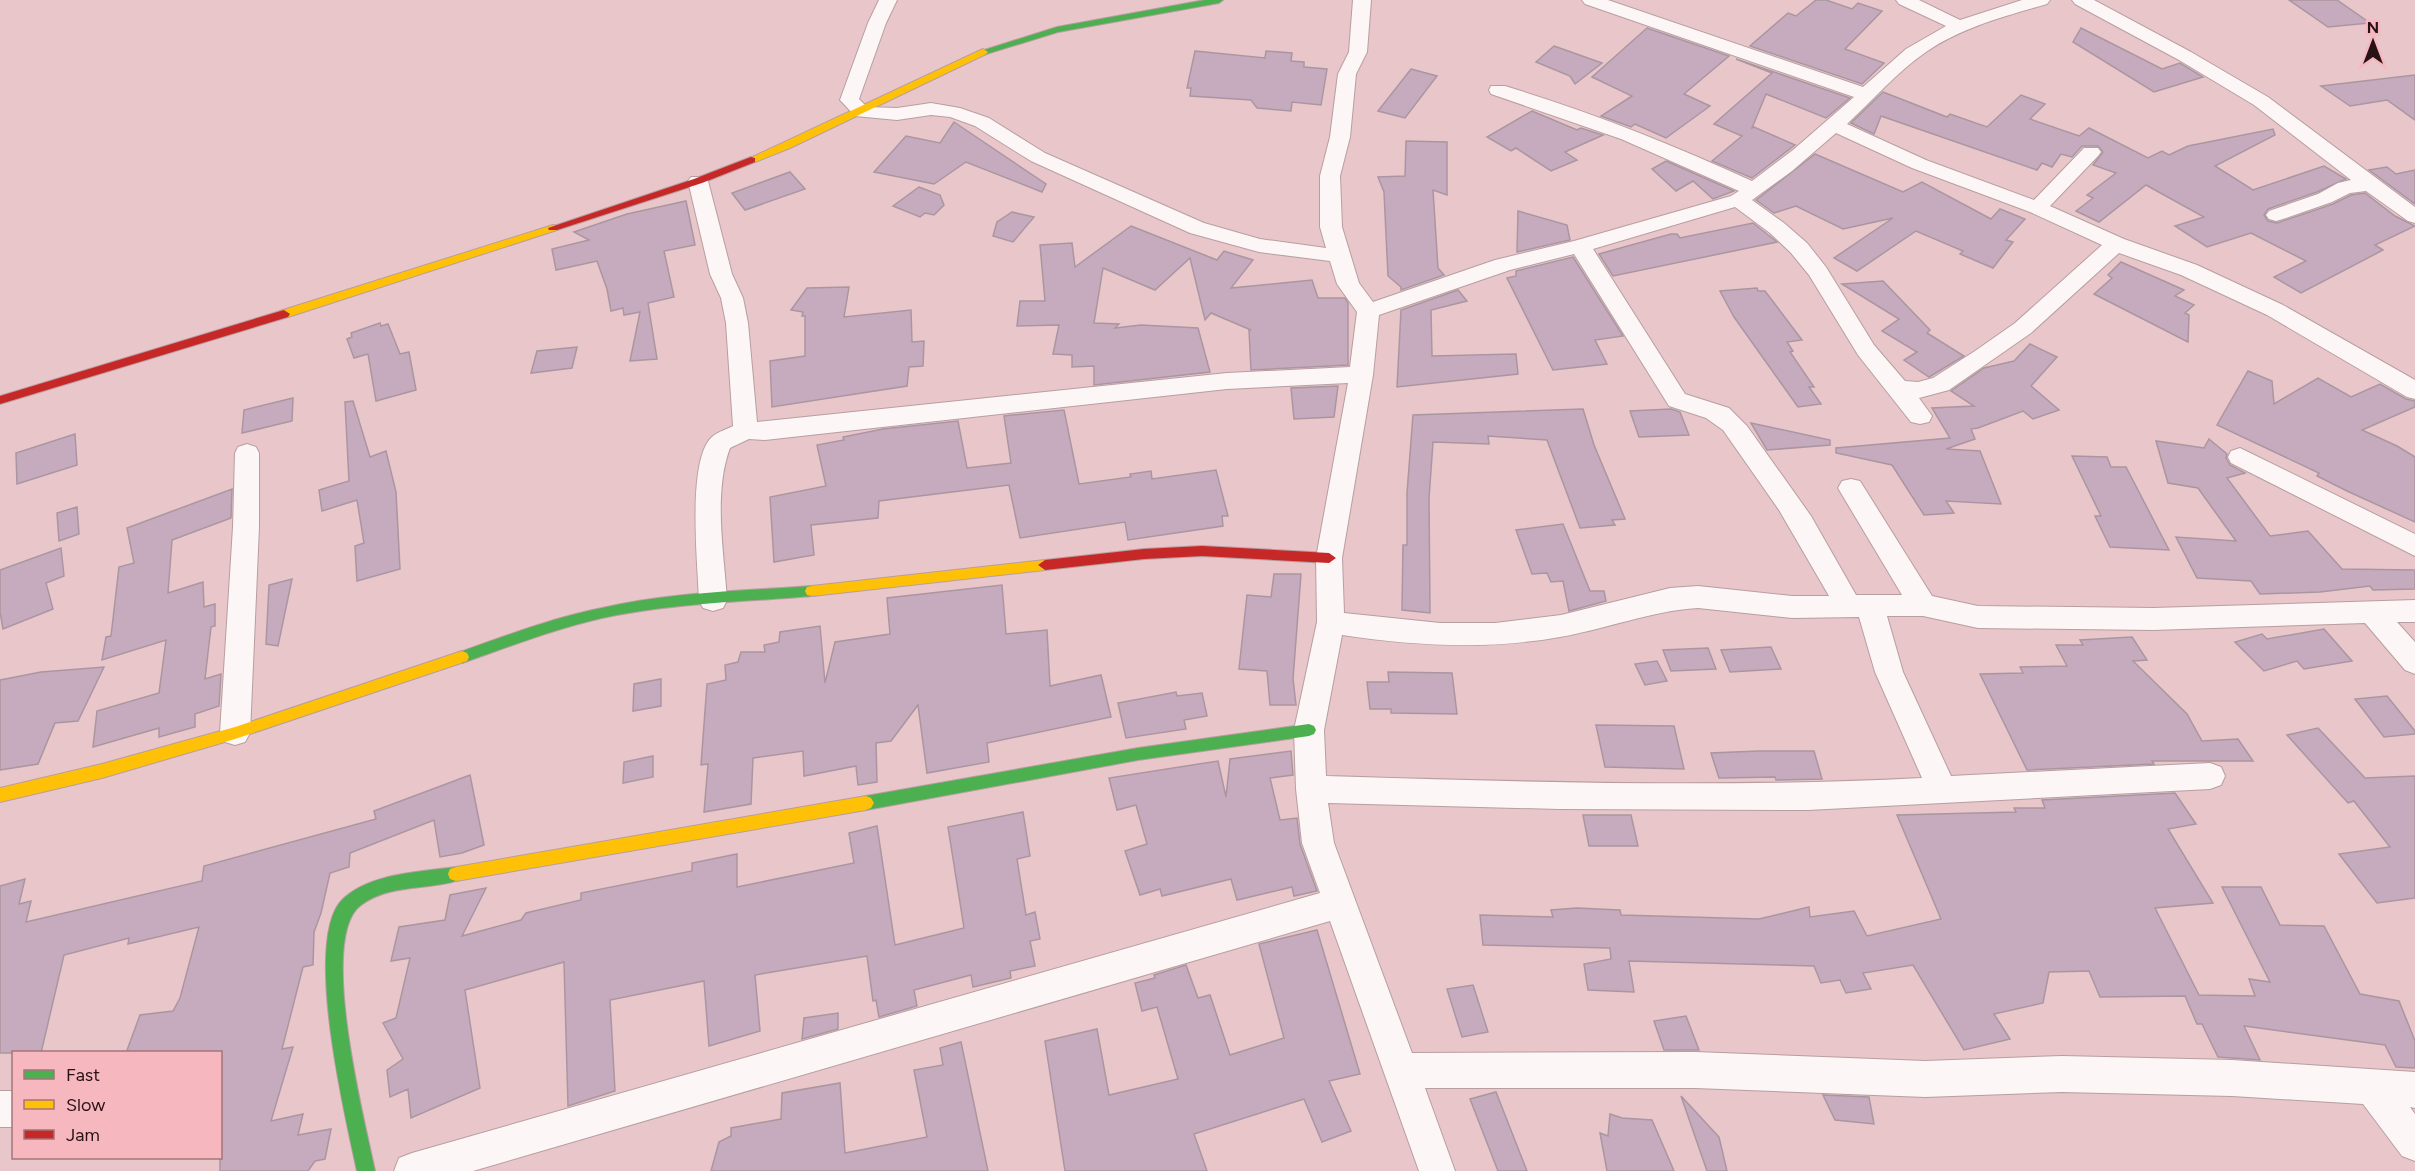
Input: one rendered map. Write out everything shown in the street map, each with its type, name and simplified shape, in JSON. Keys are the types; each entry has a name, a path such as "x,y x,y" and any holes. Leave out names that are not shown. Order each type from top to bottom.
{"street":[{"path":"888,0 877,23 849,100 862,112 897,114 931,109 953,112 982,122 1038,157 1197,228 1259,245 1340,256"},
{"path":"0,400 233,331 698,181 787,146 862,112 987,50 1057,30 1219,0"},
{"path":"1362,0 1358,52 1347,74 1340,137 1330,176 1331,227 1348,284 1368,311 1361,375 1329,558 1331,622 1309,730 1311,789 1318,843 1437,1171"},
{"path":"1591,0 1866,95"},
{"path":"1905,0 1959,26"},
{"path":"1368,311 1503,265 1580,246 1746,195 1834,125 1894,68 1922,46 1959,26 2041,0"},
{"path":"2081,0 2185,56 2261,101 2415,218"},
{"path":"1498,90 1572,112 1640,142 1695,162 1746,195 1799,248 1818,272 1866,350 1920,416"},
{"path":"1834,125 1919,164 2037,208 2116,244 2189,270 2275,310 2415,391"},
{"path":"2037,208 2091,152"},
{"path":"698,181 720,273 732,298 737,323 746,430"},
{"path":"2276,215 2325,198 2344,187 2370,185"},
{"path":"1896,389 1918,390 1941,384 2023,328 2116,244"},
{"path":"1580,246 1637,334 1671,393 1687,405 1720,414 1733,425 1774,478 1822,555 1859,606 1943,791"},
{"path":"713,600 708,493 710,468 720,442 746,430 765,431 1097,396 1207,381 1313,374 1361,375"},
{"path":"235,733 246,527 247,453"},
{"path":"2240,458 2415,546"},
{"path":"1851,488 1923,605"},
{"path":"0,795 102,771 235,733 547,628 603,613 1144,554 1202,551 1329,558"},
{"path":"1331,622 1378,629 1495,634 1562,626 1670,599 1698,597 1792,607 1923,605 1978,617 2153,619 2415,611"},
{"path":"2371,611 2415,662"},
{"path":"366,1171 341,1054 336,989 336,932 346,907 367,891 564,854 1138,754 1309,730"},
{"path":"1311,789 1559,796 1796,797 2210,776"},
{"path":"412,1171 647,1100 932,1021 1339,903"},
{"path":"1402,1071 1695,1070 1926,1079 2062,1074 2232,1078 2415,1090"},
{"path":"2373,1088 2415,1143"}],"building":[{"path":"1816,0 1826,0 1852,9 1858,3 1882,11 1845,49 1884,63 1862,84 1750,46 1788,13 1796,16"},
{"path":"2289,0 2337,0 2370,23 2328,27"},
{"path":"1647,28 1729,56 1684,94 1710,106 1666,138 1635,124 1631,127 1601,116 1632,96 1592,77"},
{"path":"2081,28 2162,69 2180,63 2203,77 2154,92 2073,42"},
{"path":"1554,46 1602,63 1575,84 1570,76 1536,62"},
{"path":"1195,51 1265,58 1266,51 1292,53 1291,61 1304,62 1304,67 1327,69 1321,105 1292,102 1291,111 1257,108 1251,100 1190,96 1191,88 1187,88"},
{"path":"1736,59 1850,98 1826,118 1766,94 1752,128 1795,145 1752,178 1712,161 1742,136 1714,124 1772,73"},
{"path":"1411,69 1437,76 1405,118 1378,111"},
{"path":"2415,75 2415,120 2387,100 2350,106 2321,86"},
{"path":"1883,92 1947,117 1950,114 1987,127 2021,95 2045,104 2030,119 2079,136 2089,128 2148,158 2162,151 2169,155 2188,146 2273,129 2275,135 2215,166 2253,190 2324,166 2346,179 2268,209 2264,215 2268,221 2277,223 2333,204 2351,195 2365,193 2395,216 2415,226 2375,245 2383,250 2301,293 2274,277 2306,261 2251,233 2207,247 2175,226 2204,217 2146,185 2099,222 2076,211 2093,198 2087,195 2116,173 2093,165 2103,152 2098,146 2082,146 2072,157 2061,154 2052,167 2042,163 2037,170 1881,116 1874,134 1851,123"},
{"path":"1532,111 1577,130 1581,128 1603,135 1565,152 1577,160 1551,171 1516,148 1511,151 1487,137"},
{"path":"954,122 1046,184 1042,192 966,162 934,184 874,172 906,136 940,143"},
{"path":"1406,141 1447,142 1447,195 1433,190 1438,268 1444,275 1401,290 1401,287 1388,276 1384,192 1378,177 1405,176"},
{"path":"1815,154 1903,192 1922,182 1991,219 2000,209 2025,219 2006,240 2013,242 1993,268 1960,254 1963,251 1916,231 1857,271 1834,258 1893,218 1843,229 1796,206 1774,213 1756,200"},
{"path":"1666,161 1734,191 1713,199 1693,181 1676,191 1652,169"},
{"path":"2387,167 2396,174 2415,170 2415,204 2369,170"},
{"path":"790,172 805,189 745,210 732,193"},
{"path":"919,187 940,195 944,205 934,215 925,213 920,217 893,206"},
{"path":"686,201 695,245 664,251 674,297 648,303 657,359 630,361 640,312 624,315 623,308 611,311 607,289 597,261 556,270 552,249 589,240 574,232 627,214"},
{"path":"1518,211 1567,225 1570,240 1517,252"},
{"path":"1012,212 1034,217 1013,242 993,236 997,222"},
{"path":"1753,223 1777,242 1613,276 1599,254 1671,234 1677,234 1680,238"},
{"path":"1131,226 1217,260 1224,251 1253,260 1231,288 1312,280 1318,298 1345,298 1348,303 1348,365 1251,370 1249,330 1251,330 1211,313 1205,320 1190,258 1155,290 1103,268 1094,323 1119,324 1115,328 1141,325 1198,328 1210,372 1094,385 1094,366 1072,367 1072,355 1053,354 1059,325 1017,326 1020,301 1045,301 1040,245 1072,243 1075,267"},
{"path":"1573,257 1623,336 1595,340 1607,364 1553,370 1507,278 1516,276 1516,271"},
{"path":"2121,262 2184,290 2175,296 2194,305 2185,313 2189,315 2188,342 2094,294 2112,278 2108,275"},
{"path":"1883,281 1930,330 1927,333 1964,356 1929,377 1904,360 1917,352 1882,331 1899,319 1842,284"},
{"path":"849,287 844,317 911,310 912,342 924,341 923,366 909,367 907,386 772,407 770,361 805,356 805,316 802,316 803,312 791,310 807,288"},
{"path":"1757,288 1758,291 1765,291 1802,340 1787,342 1793,351 1790,352 1814,387 1809,387 1821,404 1798,407 1734,317 1720,291"},
{"path":"1458,290 1467,301 1431,310 1432,356 1516,354 1518,374 1397,387 1401,310"},
{"path":"380,323 381,326 388,324 400,354 409,352 416,390 376,401 368,354 354,358 347,339 352,337 351,333"},
{"path":"2030,344 2057,357 2031,386 2059,410 2033,419 2023,411 1971,429 1975,439 1946,449 1980,451 2001,504 1946,501 1954,513 1924,515 1892,465 1836,453 1836,448 1950,438 1932,408 1974,406 1951,391 1984,368 2014,361"},
{"path":"577,347 572,368 531,373 537,351"},
{"path":"2248,371 2272,381 2274,404 2318,378 2351,397 2380,384 2406,399 2415,401 2415,407 2362,430 2415,457 2415,522 2347,491 2317,476 2319,473 2217,425"},
{"path":"1338,386 1334,417 1294,419 1291,388"},
{"path":"293,398 292,421 242,433 244,410"},
{"path":"353,401 370,457 386,451 396,492 400,569 357,581 355,546 364,543 357,500 322,511 319,490 349,481 345,402"},
{"path":"1583,409 1594,445 1625,519 1612,520 1615,525 1580,528 1547,440 1488,436 1489,444 1433,442 1429,498 1430,613 1402,610 1403,545 1407,545 1407,493 1413,415"},
{"path":"1671,409 1680,412 1689,435 1639,437 1630,411"},
{"path":"1064,410 1079,484 1131,477 1130,474 1151,471 1152,479 1216,470 1228,516 1222,516 1223,526 1128,540 1125,522 1020,538 1009,485 879,501 878,518 811,525 814,555 774,562 770,497 826,486 817,445 883,429 958,421 967,468 1011,463 1004,416"},
{"path":"1751,423 1830,440 1830,445 1767,450"},
{"path":"75,434 77,465 17,484 16,453"},
{"path":"2209,439 2227,454 2226,458 2230,465 2245,473 2227,478 2270,536 2308,531 2342,569 2415,570 2415,589 2373,590 2370,586 2320,592 2260,594 2251,581 2197,578 2176,537 2236,541 2198,488 2168,483 2156,441 2204,448"},
{"path":"2072,456 2107,457 2111,467 2126,467 2169,550 2110,547 2095,516 2101,516"},
{"path":"232,489 231,518 172,540 168,593 203,582 204,607 215,604 215,626 211,627 205,679 221,674 219,706 195,714 195,727 159,737 159,728 93,747 97,711 159,693 166,640 102,660 106,637 111,636 119,567 134,563 127,528"},
{"path":"77,507 79,534 59,541 57,513"},
{"path":"1563,524 1590,591 1604,591 1606,601 1569,611 1563,581 1551,582 1547,573 1532,574 1516,530"},
{"path":"61,548 64,576 46,583 53,609 3,629 0,612 0,570"},
{"path":"1274,574 1301,574 1293,679 1296,705 1270,705 1267,671 1239,669 1247,595 1271,597"},
{"path":"292,579 278,646 266,644 269,585"},
{"path":"1002,585 1006,634 1047,630 1050,686 1101,675 1111,717 987,743 989,762 927,773 918,705 891,741 876,743 877,782 858,785 856,766 804,776 803,751 753,758 751,804 704,812 708,764 701,765 707,684 726,680 725,665 738,662 741,652 765,652 764,645 779,642 780,632 820,626 825,683 835,642 890,634 887,598"},
{"path":"2324,629 2352,661 2304,669 2297,661 2264,671 2235,642 2262,634 2267,639"},
{"path":"2132,637 2147,660 2133,661 2187,714 2202,741 2238,739 2253,761 2152,761 2154,764 2027,770 1980,674 2023,673 2020,667 2067,666 2056,645 2083,645 2080,640"},
{"path":"1771,647 1781,669 1730,672 1721,650"},
{"path":"1708,648 1716,669 1671,671 1663,650"},
{"path":"1657,661 1667,681 1645,685 1635,664"},
{"path":"104,667 78,721 55,723 38,764 0,770 0,680 41,672"},
{"path":"1388,672 1452,673 1457,714 1391,713 1391,709 1370,709 1367,682 1389,682"},
{"path":"661,679 661,706 633,711 634,684"},
{"path":"1176,692 1177,696 1202,693 1207,716 1184,720 1186,729 1126,738 1118,703"},
{"path":"2387,696 2415,734 2384,737 2355,699"},
{"path":"1596,725 1674,726 1684,769 1605,767"},
{"path":"2318,728 2365,778 2415,776 2415,898 2377,903 2339,854 2390,847 2354,801 2348,803 2287,735"},
{"path":"1291,751 1293,775 1270,778 1280,820 1297,818 1300,844 1317,891 1294,896 1292,887 1237,900 1231,879 1162,896 1160,889 1140,895 1125,851 1147,844 1136,805 1117,810 1109,778 1218,761 1226,797 1230,759"},
{"path":"1814,751 1822,779 1719,778 1711,753"},
{"path":"653,756 653,777 623,783 624,762"},
{"path":"470,775 484,845 462,853 440,857 434,820 350,853 349,867 330,873 314,932 313,965 303,967 282,1049 293,1047 271,1121 303,1114 298,1135 331,1129 325,1159 315,1161 308,1171 220,1171 222,1051 127,1051 140,1015 173,1011 180,998 199,927 128,944 129,938 64,955 41,1051 0,1053 0,886 25,879 19,904 31,901 26,922 202,881 204,866 376,819 374,811"},
{"path":"2175,793 2196,824 2168,829 2213,903 2155,908 2199,995 2255,996 2249,979 2270,982 2222,887 2261,887 2280,925 2324,926 2360,994 2399,1001 2415,1041 2415,1068 2396,1067 2385,1045 2244,1026 2260,1060 2218,1057 2202,1024 2197,1024 2185,996 2100,997 2089,971 2049,972 2043,1003 1994,1014 2010,1039 1964,1050 1913,965 1863,973 1871,989 1846,993 1840,980 1821,983 1814,966 1629,961 1634,992 1588,990 1584,964 1611,959 1610,948 1483,945 1480,915 1553,917 1551,910 1577,908 1620,910 1621,915 1759,919 1809,907 1810,917 1854,911 1867,936 1941,919 1897,815 2016,812 2014,808 2045,808 2042,800"},
{"path":"1023,812 1030,856 1017,859 1026,915 1035,912 1040,939 1030,941 1035,966 1010,971 1011,978 973,987 971,975 914,990 917,1006 879,1017 876,1000 873,1001 867,956 755,975 760,1031 709,1046 704,981 610,1000 615,1091 568,1106 564,962 465,990 480,1088 411,1118 408,1089 390,1097 387,1070 403,1059 383,1023 396,1018 410,958 391,961 399,927 445,920 450,895 486,888 462,936 521,920 526,913 581,900 581,893 692,871 692,863 737,854 737,887 854,863 849,833 877,826 895,945 964,928 948,827"},
{"path":"1583,815 1631,815 1638,846 1589,846"},
{"path":"1317,930 1360,1074 1329,1081 1351,1131 1322,1142 1304,1099 1194,1134 1207,1171 1065,1171 1045,1041 1097,1029 1109,1095 1178,1079 1157,1007 1142,1011 1135,983 1155,978 1154,975 1186,965 1198,998 1210,995 1230,1055 1284,1038 1259,944"},
{"path":"1473,985 1488,1032 1462,1037 1447,989"},
{"path":"838,1013 838,1029 802,1039 804,1018"},
{"path":"1686,1016 1699,1050 1664,1050 1654,1021"},
{"path":"961,1042 988,1171 711,1171 719,1142 731,1136 731,1128 781,1119 782,1093 840,1083 845,1153 927,1137 914,1070 943,1065 940,1048"},
{"path":"1496,1092 1527,1171 1498,1171 1470,1099"},
{"path":"1823,1095 1869,1097 1874,1124 1835,1120"},
{"path":"1681,1096 1719,1137 1727,1171 1707,1171"},
{"path":"1610,1114 1622,1118 1652,1120 1674,1171 1607,1171 1600,1133 1608,1136"}],"traffic: fast":[{"path":"983,52 1057,30 1219,0"},
{"path":"462,657 566,622 628,608 680,601 812,591"},
{"path":"866,803 1138,754 1309,730"},
{"path":"366,1171 346,1083 339,1040 335,977 337,934 341,917 347,906 369,892 398,883 456,874"}],"traffic: slow":[{"path":"751,160 787,146 983,52"},
{"path":"284,314 553,228"},
{"path":"812,591 1045,565"},
{"path":"0,795 102,771 235,733 462,657"},
{"path":"456,874 866,803"}],"traffic: jam":[{"path":"553,228 698,181 751,160"},
{"path":"0,400 284,314"},
{"path":"1045,565 1144,554 1202,551 1329,558"}]}
